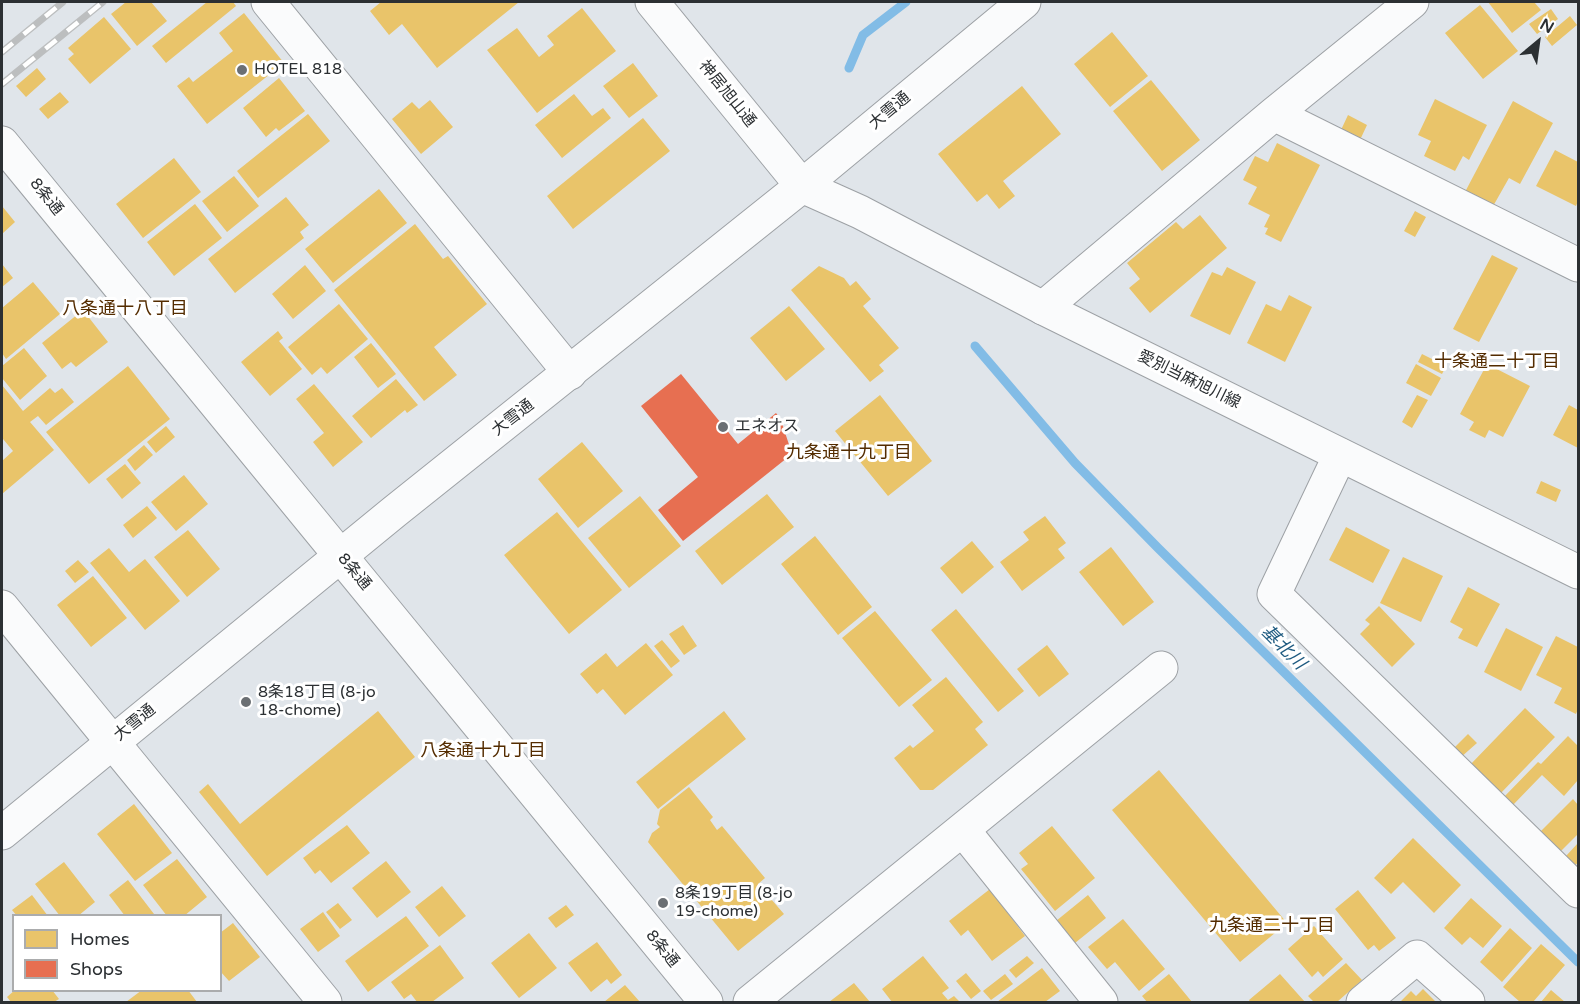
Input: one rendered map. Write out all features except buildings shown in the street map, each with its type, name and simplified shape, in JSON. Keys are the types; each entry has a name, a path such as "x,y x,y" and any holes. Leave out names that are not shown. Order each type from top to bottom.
{"main road":[{"path":"268,2 570,373"},
{"name":"神居旭山通","path":"652,2 802,186"},
{"name":"大雪通","path":"2,833 340,557 802,186 1024,2"},
{"path":"1043,308 1274,114 1412,2"},
{"path":"1274,114 1578,265"},
{"name":"8条通","path":"2,143 706,1002"},
{"name":"愛別当麻旭川線","path":"802,186 860,212 1043,308 1578,572"},
{"path":"1340,455 1274,594 1578,891"},
{"path":"2,607 325,1002"},
{"path":"750,1002 1161,668"},
{"path":"963,830 1101,1002"},
{"path":"1363,1002 1418,957 1468,1002"}],"waterway":[{"name":"基北川","path":"849,68 863,35 906,2"},
{"name":"基北川","path":"975,346 1075,463 1158,548 1578,962"}],"railway":[{"path":"2,52 63,2"},
{"path":"2,84 103,2"}],"place":[{"name":"HOTEL 818","path":"242,70"},
{"name":"エネオス","path":"723,427"},
{"name":"8条18丁目 (8-jo 18-chome)","path":"246,702"},
{"name":"8条19丁目 (8-jo 19-chome)","path":"663,903"}],"district":[{"name":"八条通十八丁目","path":"125,309"},
{"name":"十条通二十丁目","path":"1497,362"},
{"name":"九条通十九丁目","path":"849,453"},
{"name":"八条通十九丁目","path":"483,751"},
{"name":"九条通二十丁目","path":"1272,926"}]}
